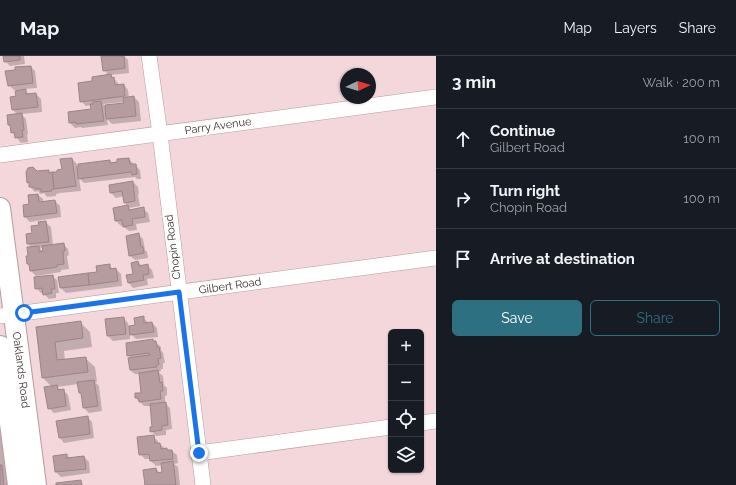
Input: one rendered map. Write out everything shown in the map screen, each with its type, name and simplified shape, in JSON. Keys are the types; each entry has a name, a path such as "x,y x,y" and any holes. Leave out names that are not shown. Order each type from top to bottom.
{"main road":[{"name":"Oaklands Road","path":"1,219 7,315 36,485"},
{"name":"Oaklands Road","path":"0,346 18,485"}],"street":[{"name":"Chopin Road","path":"149,56 203,485"},
{"name":"Parry Avenue","path":"0,155 436,97"},
{"name":"Gilbert Road","path":"7,315 436,258"},
{"path":"424,423 436,421"},
{"path":"199,453 388,427"}],"building":[{"path":"3,56 20,56 20,60 4,62"},
{"path":"101,56 124,56 125,68 103,71"},
{"path":"31,66 33,83 8,86 5,71 15,70 15,67"},
{"path":"111,74 112,78 114,77 115,85 124,84 125,96 80,102 78,83 92,81 92,77"},
{"path":"26,89 26,94 36,93 38,107 12,110 10,97 16,96 15,91"},
{"path":"134,96 136,116 106,119 105,105 124,103 123,98"},
{"path":"101,101 104,121 76,124 76,122 69,123 68,112 91,109 90,104"},
{"path":"22,113 24,130 22,130 23,137 15,138 14,132 11,133 10,125 8,125 7,115"},
{"path":"72,158 76,186 54,189 52,172 57,172 57,170 62,169 60,159"},
{"path":"129,158 130,164 136,164 137,174 132,175 131,172 78,179 78,164 110,160 110,163 117,162 117,159"},
{"path":"33,167 37,171 49,170 49,173 52,172 54,189 51,190 52,191 41,192 41,189 29,187 26,172 28,168"},
{"path":"133,181 135,201 124,203 122,191 110,193 109,185"},
{"path":"38,194 39,202 55,200 57,213 24,217 23,205 29,204 28,195"},
{"path":"128,205 129,210 144,207 145,217 132,219 133,225 123,227 122,220 115,221 113,208"},
{"path":"46,221 49,242 27,244 26,234 32,233 31,226 39,225 38,222"},
{"path":"139,233 141,247 143,247 144,253 129,256 126,236"},
{"path":"64,243 64,264 57,265 57,267 30,271 26,256 28,256 27,247 39,246 39,252 43,251 42,246"},
{"path":"138,261 139,266 148,264 149,274 143,275 144,280 128,283 126,275 133,274 131,263"},
{"path":"110,264 110,269 116,268 118,281 89,285 88,273 97,272 96,266"},
{"path":"88,273 89,285 60,288 58,277"},
{"path":"53,275 55,289 51,289 52,293 43,295 42,288 35,289 34,277"},
{"path":"144,316 144,323 152,322 154,332 130,335 129,326 135,325 134,318"},
{"path":"124,317 126,334 107,336 105,319"},
{"path":"81,321 83,338 55,342 57,360 86,357 88,372 42,378 36,327"},
{"path":"153,339 153,341 156,341 157,347 159,347 161,358 158,359 159,364 157,367 130,370 128,358 150,355 149,353 127,356 126,343"},
{"path":"158,370 163,391 160,391 161,399 139,402 138,398 135,398 135,393 141,393 139,373"},
{"path":"94,380 98,406 83,408 81,393 79,393 77,382"},
{"path":"57,385 58,390 64,389 66,406 48,409 44,387"},
{"path":"166,402 168,425 162,426 162,430 150,432 150,427 152,427 150,404"},
{"path":"88,416 90,434 59,438 56,421"},
{"path":"154,435 155,443 160,443 161,449 167,448 167,450 172,450 173,459 150,461 149,454 139,455 137,437"},
{"path":"67,454 67,458 84,456 86,469 55,472 53,456"},
{"path":"173,461 176,485 145,485 143,470 156,468 157,473 162,472 161,463"},
{"path":"0,465 2,465 4,485 0,485"},
{"path":"81,480 82,485 56,485 56,483"}],"route":[{"path":"24,313 179,292 199,453"}]}
